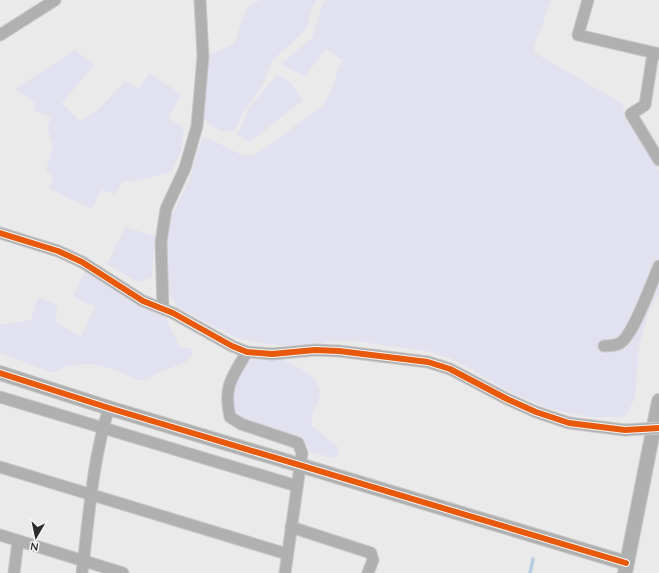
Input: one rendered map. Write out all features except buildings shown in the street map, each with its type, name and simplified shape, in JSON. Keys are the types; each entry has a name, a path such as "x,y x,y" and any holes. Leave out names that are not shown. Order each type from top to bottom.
{"street":[{"path":"0,35 55,0"},
{"path":"163,309 161,242 166,209 185,168 197,126 203,56 200,0"},
{"path":"588,0 578,35 656,53 645,104 631,114 659,160"},
{"path":"0,233 58,251 82,262 143,300 232,346 247,352 272,354 315,350 339,351 428,362 450,368 507,399 536,412 569,423 625,430 659,428"},
{"path":"604,346 620,343 631,330 659,266"},
{"path":"247,352 227,390 227,401 230,417 241,424 298,443 302,453 285,573"},
{"path":"0,373 109,408 300,465 626,568 659,401"},
{"path":"0,397 297,486"},
{"path":"82,573 91,495 103,428 109,408"},
{"path":"0,467 287,554"},
{"path":"291,527 371,553 373,560 368,573"},
{"path":"0,535 122,573"},
{"path":"14,573 18,541"}],"shaded area":[{"path":"260,0 317,0 313,6 306,29 272,60 263,85 244,111 234,131 220,131 202,119 206,65 209,55 234,44 247,7"},
{"path":"325,0 551,0 534,47 535,53 623,104 624,116 659,170 659,294 649,311 639,347 635,398 625,417 589,417 547,408 508,391 453,359 426,351 355,341 334,341 293,346 260,343 235,337 178,308 169,294 167,242 171,217 187,186 202,139 210,139 242,155 255,155 323,106 330,93 342,60 326,49 305,76 281,64 312,38"},
{"path":"75,50 94,65 62,103 80,121 97,111 125,81 139,89 149,73 181,94 168,118 184,128 181,151 171,172 135,181 122,182 115,194 101,190 92,209 50,189 53,177 46,170 53,145 47,128 51,118 33,110 34,102 15,89"},
{"path":"277,75 291,83 303,100 250,142 237,135 249,108"},
{"path":"125,227 155,236 152,278 138,282 107,264"},
{"path":"86,270 139,305 165,316 180,348 190,348 193,354 186,362 155,374 148,380 139,380 106,367 91,364 65,366 60,370 51,372 0,353 0,325 31,320 38,297 57,305 56,322 81,337 95,307 73,296"},
{"path":"275,356 306,372 317,384 320,391 319,399 312,415 312,426 338,447 338,456 334,458 310,452 308,446 302,441 240,418 234,411 229,397 243,367 250,361"}],"waterway":[{"path":"530,573 533,559"}],"cycle path":[{"path":"0,233 58,251 82,262 143,301 173,313 232,346 247,352 272,354 315,350 339,351 428,362 450,369 507,399 536,412 569,423 625,430 659,428"},
{"path":"0,373 109,408 626,563"}]}
